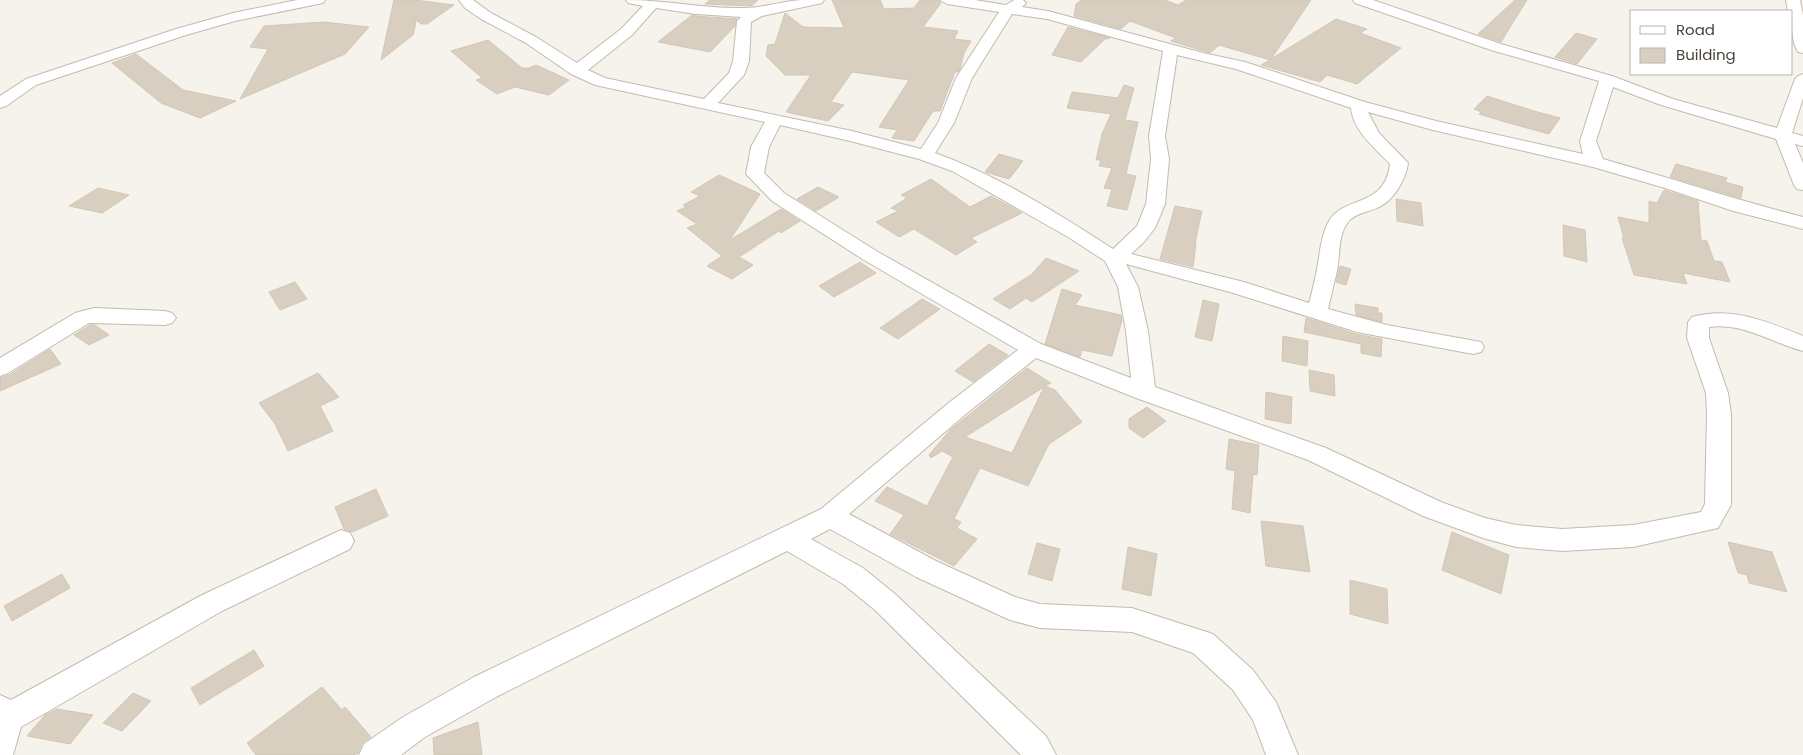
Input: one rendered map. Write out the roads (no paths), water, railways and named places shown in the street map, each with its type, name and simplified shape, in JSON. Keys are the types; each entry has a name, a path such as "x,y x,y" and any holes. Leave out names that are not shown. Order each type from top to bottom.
{"street":[{"path":"0,103 31,82 54,73 233,17 304,1 318,0"},
{"path":"449,0 467,2 531,40 576,71 600,82 852,136 925,155 958,167 1115,257 1237,287 1387,332 1473,347"},
{"path":"632,0 698,10 739,13 762,11 817,0"},
{"path":"948,0 1048,16 1171,49 1240,65 1359,105 1433,125 1597,163 1671,184 1740,207 1803,223"},
{"path":"925,155 946,123 964,78 1008,9 1025,0"},
{"path":"1032,0 1048,16"},
{"path":"1360,0 1496,47 1607,80 1667,102 1803,141"},
{"path":"1793,0 1803,49"},
{"path":"576,71 615,42 644,14 652,3"},
{"path":"708,104 736,75 741,61 744,21 762,11"},
{"path":"1115,257 1126,249 1146,228 1157,198 1160,157 1158,127 1164,70 1171,49"},
{"path":"1803,79 1782,135 1803,186"},
{"path":"1597,163 1592,157 1588,141 1607,80"},
{"path":"1317,312 1327,270 1332,237 1338,222 1345,214 1374,203 1385,194 1398,173 1400,166 1363,121 1359,105"},
{"path":"774,119 760,147 755,174 778,197 871,256 1033,349 1144,392 1317,454 1432,509 1483,528 1516,536 1562,540 1633,536 1709,521 1718,505 1719,414 1717,393 1698,338 1699,322 1712,318 1728,319 1751,324 1803,344"},
{"path":"1115,257 1128,287 1137,331 1144,392"},
{"path":"0,368 82,318 94,315 165,318"},
{"path":"375,755 414,727 485,687 830,516 959,407 1033,349"},
{"path":"830,516 926,569 1010,608 1040,616 1132,620 1203,643 1243,680 1266,712 1282,755"},
{"path":"786,538 853,576 885,602 989,701 1035,747 1040,755"},
{"path":"0,748 2,716 212,603 340,541"}]}
